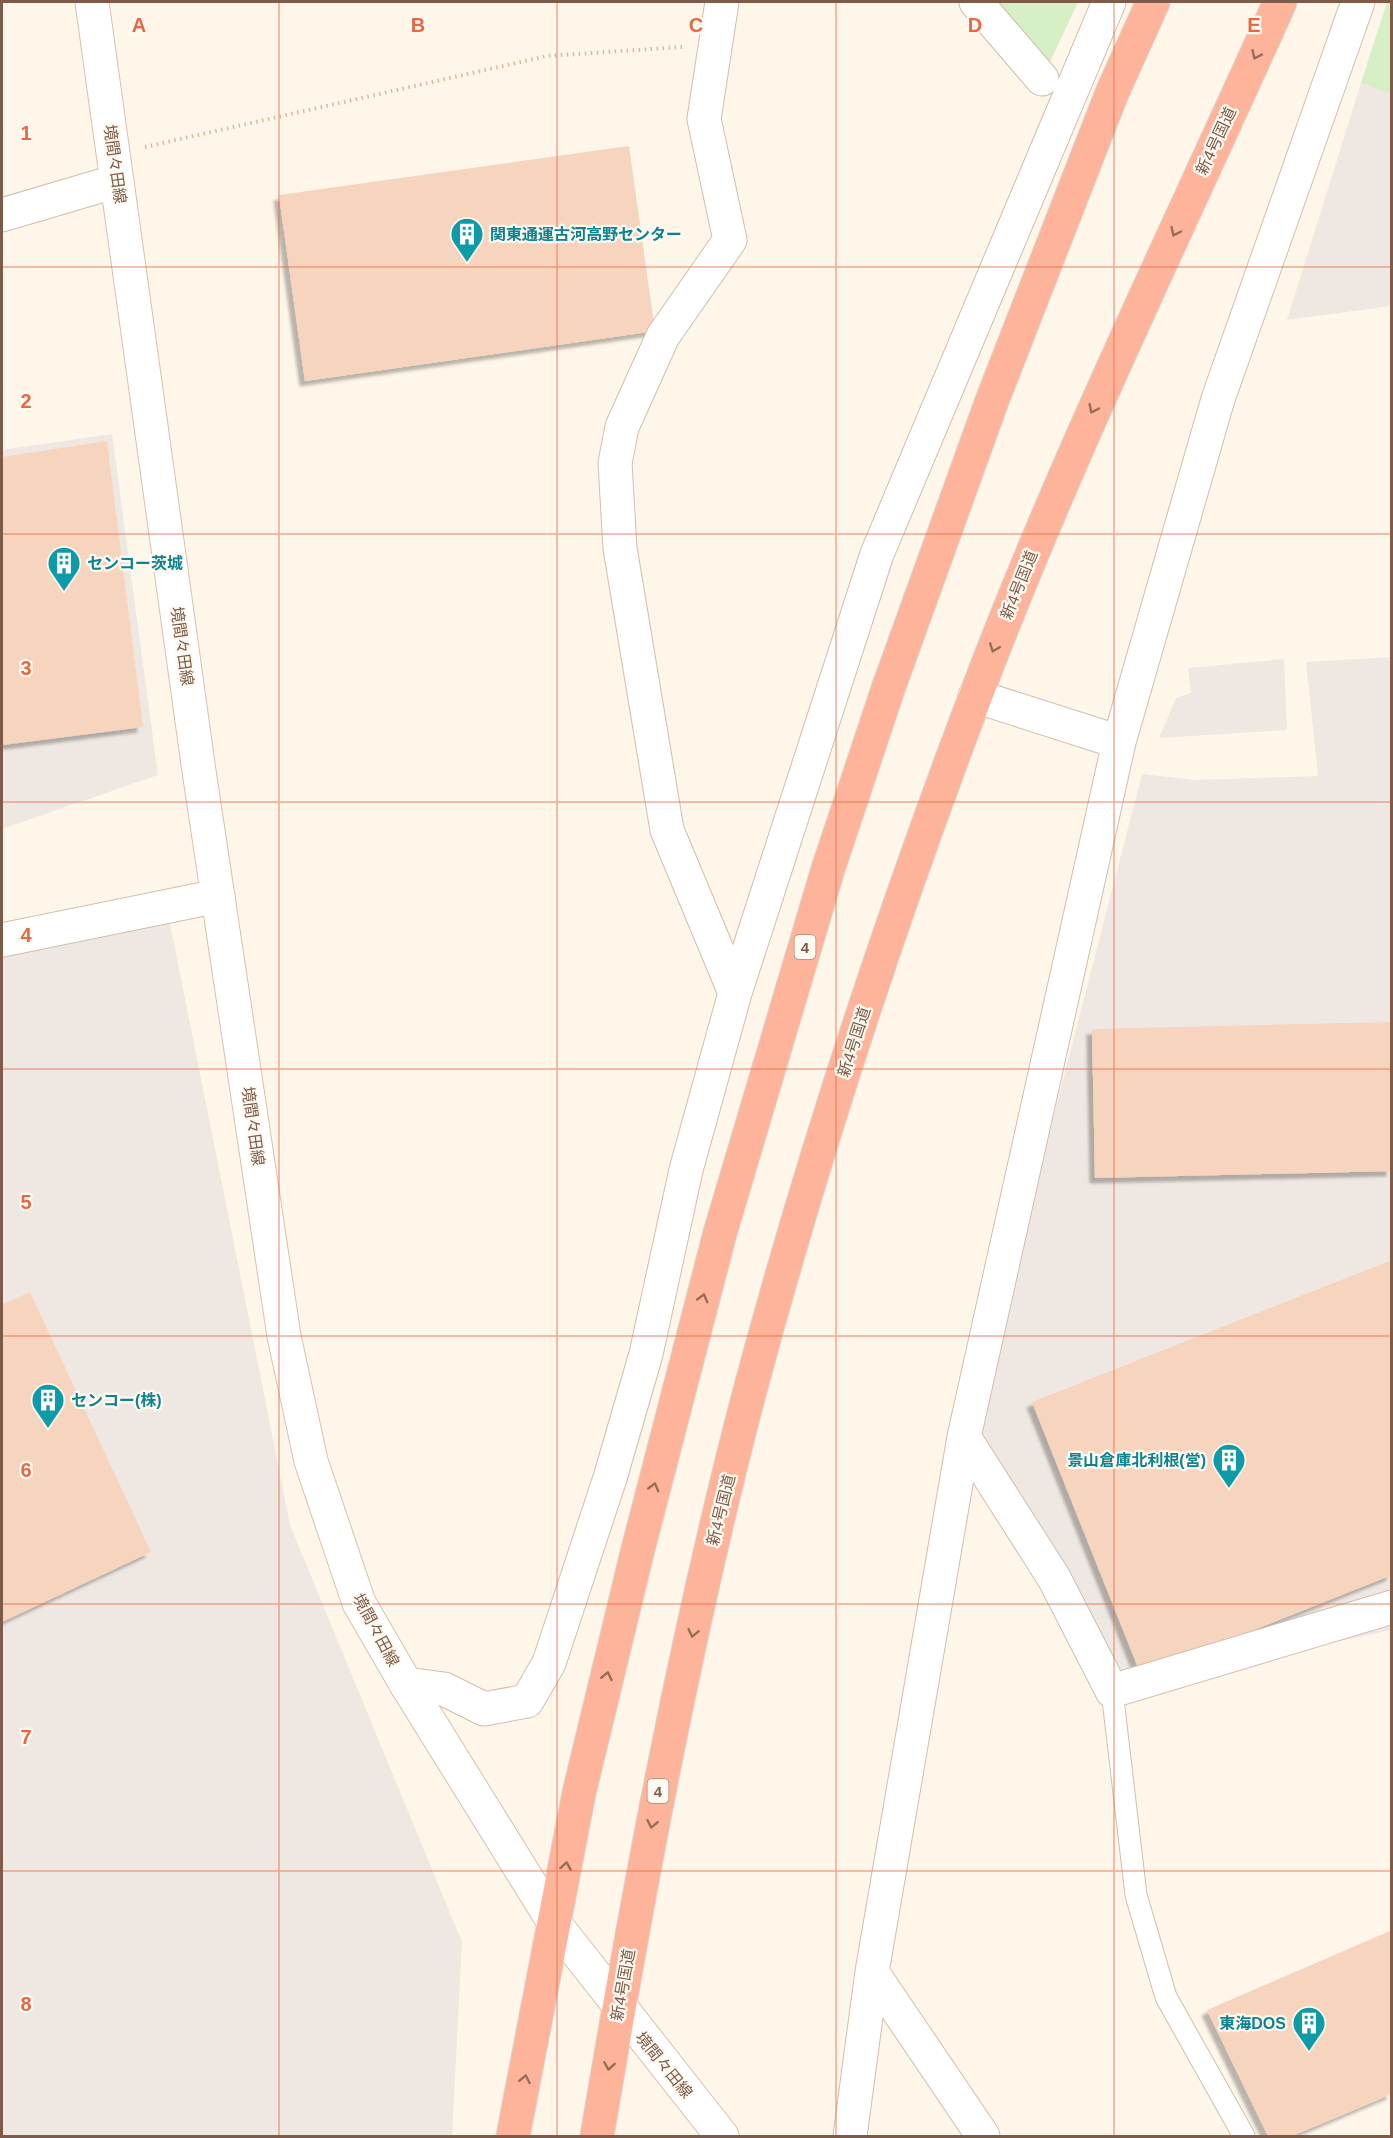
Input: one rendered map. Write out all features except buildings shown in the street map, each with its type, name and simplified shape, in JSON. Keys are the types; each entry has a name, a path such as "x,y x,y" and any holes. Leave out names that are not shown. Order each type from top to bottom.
{"highway":[{"name":"4","path":"513,2136 579,1793 638,1549 720,1233 828,868 888,688 993,398 1112,93 1153,2"},
{"name":"新4号国道","path":"597,2136 658,1793 705,1576 750,1394 816,1161 885,946 975,696 1081,436 1280,2"}],"street":[{"name":"境間々田線","path":"92,2 218,896 284,1336 311,1461 359,1603 406,1684 555,1924 722,2136"},
{"path":"722,2 704,119 730,240 663,336 622,426 615,463 620,548 667,830 735,993"},
{"path":"976,2 1041,79"},
{"path":"406,1684 444,1689 484,1709 527,1701 549,1663 610,1478 646,1354 686,1170 735,993 877,554 1109,2"},
{"path":"850,2136 872,1972 964,1437 1119,742 1218,399 1358,2"},
{"path":"2,215 115,168"},
{"path":"975,696 1119,742"},
{"path":"2,940 218,896"},
{"path":"964,1437 1054,1578 1112,1691 1392,1607"},
{"path":"872,1972 982,2136"}],"lane":[{"path":"1112,1691 1136,1895 1166,1997 1244,2136"}],"path":[{"path":"115,168 547,56 716,45"}],"shaded area":[{"path":"1361,83 1391,94 1391,306 1287,320"},
{"name":"センコー茨城","path":"112,434 158,775 2,829 2,450"},
{"path":"1391,657 1391,1630 1112,1691 966,1455 1142,774 1195,780 1318,776 1306,662"},
{"path":"1284,659 1287,730 1159,738 1176,698 1191,693 1188,668"},
{"path":"167,908 290,1525 462,1942 452,2136 2,2136 2,940"}],"green space":[{"path":"976,2 1078,2 1042,79"},
{"path":"1387,2 1392,2 1391,94 1361,83"}],"place":[{"name":"関東通運古河高野センター","path":"467,263"},
{"name":"センコー茨城","path":"64,592"},
{"name":"センコー(株)","path":"48,1429"},
{"name":"景山倉庫北利根(営)","path":"1229,1489"},
{"name":"東海DOS","path":"1309,2052"}]}
